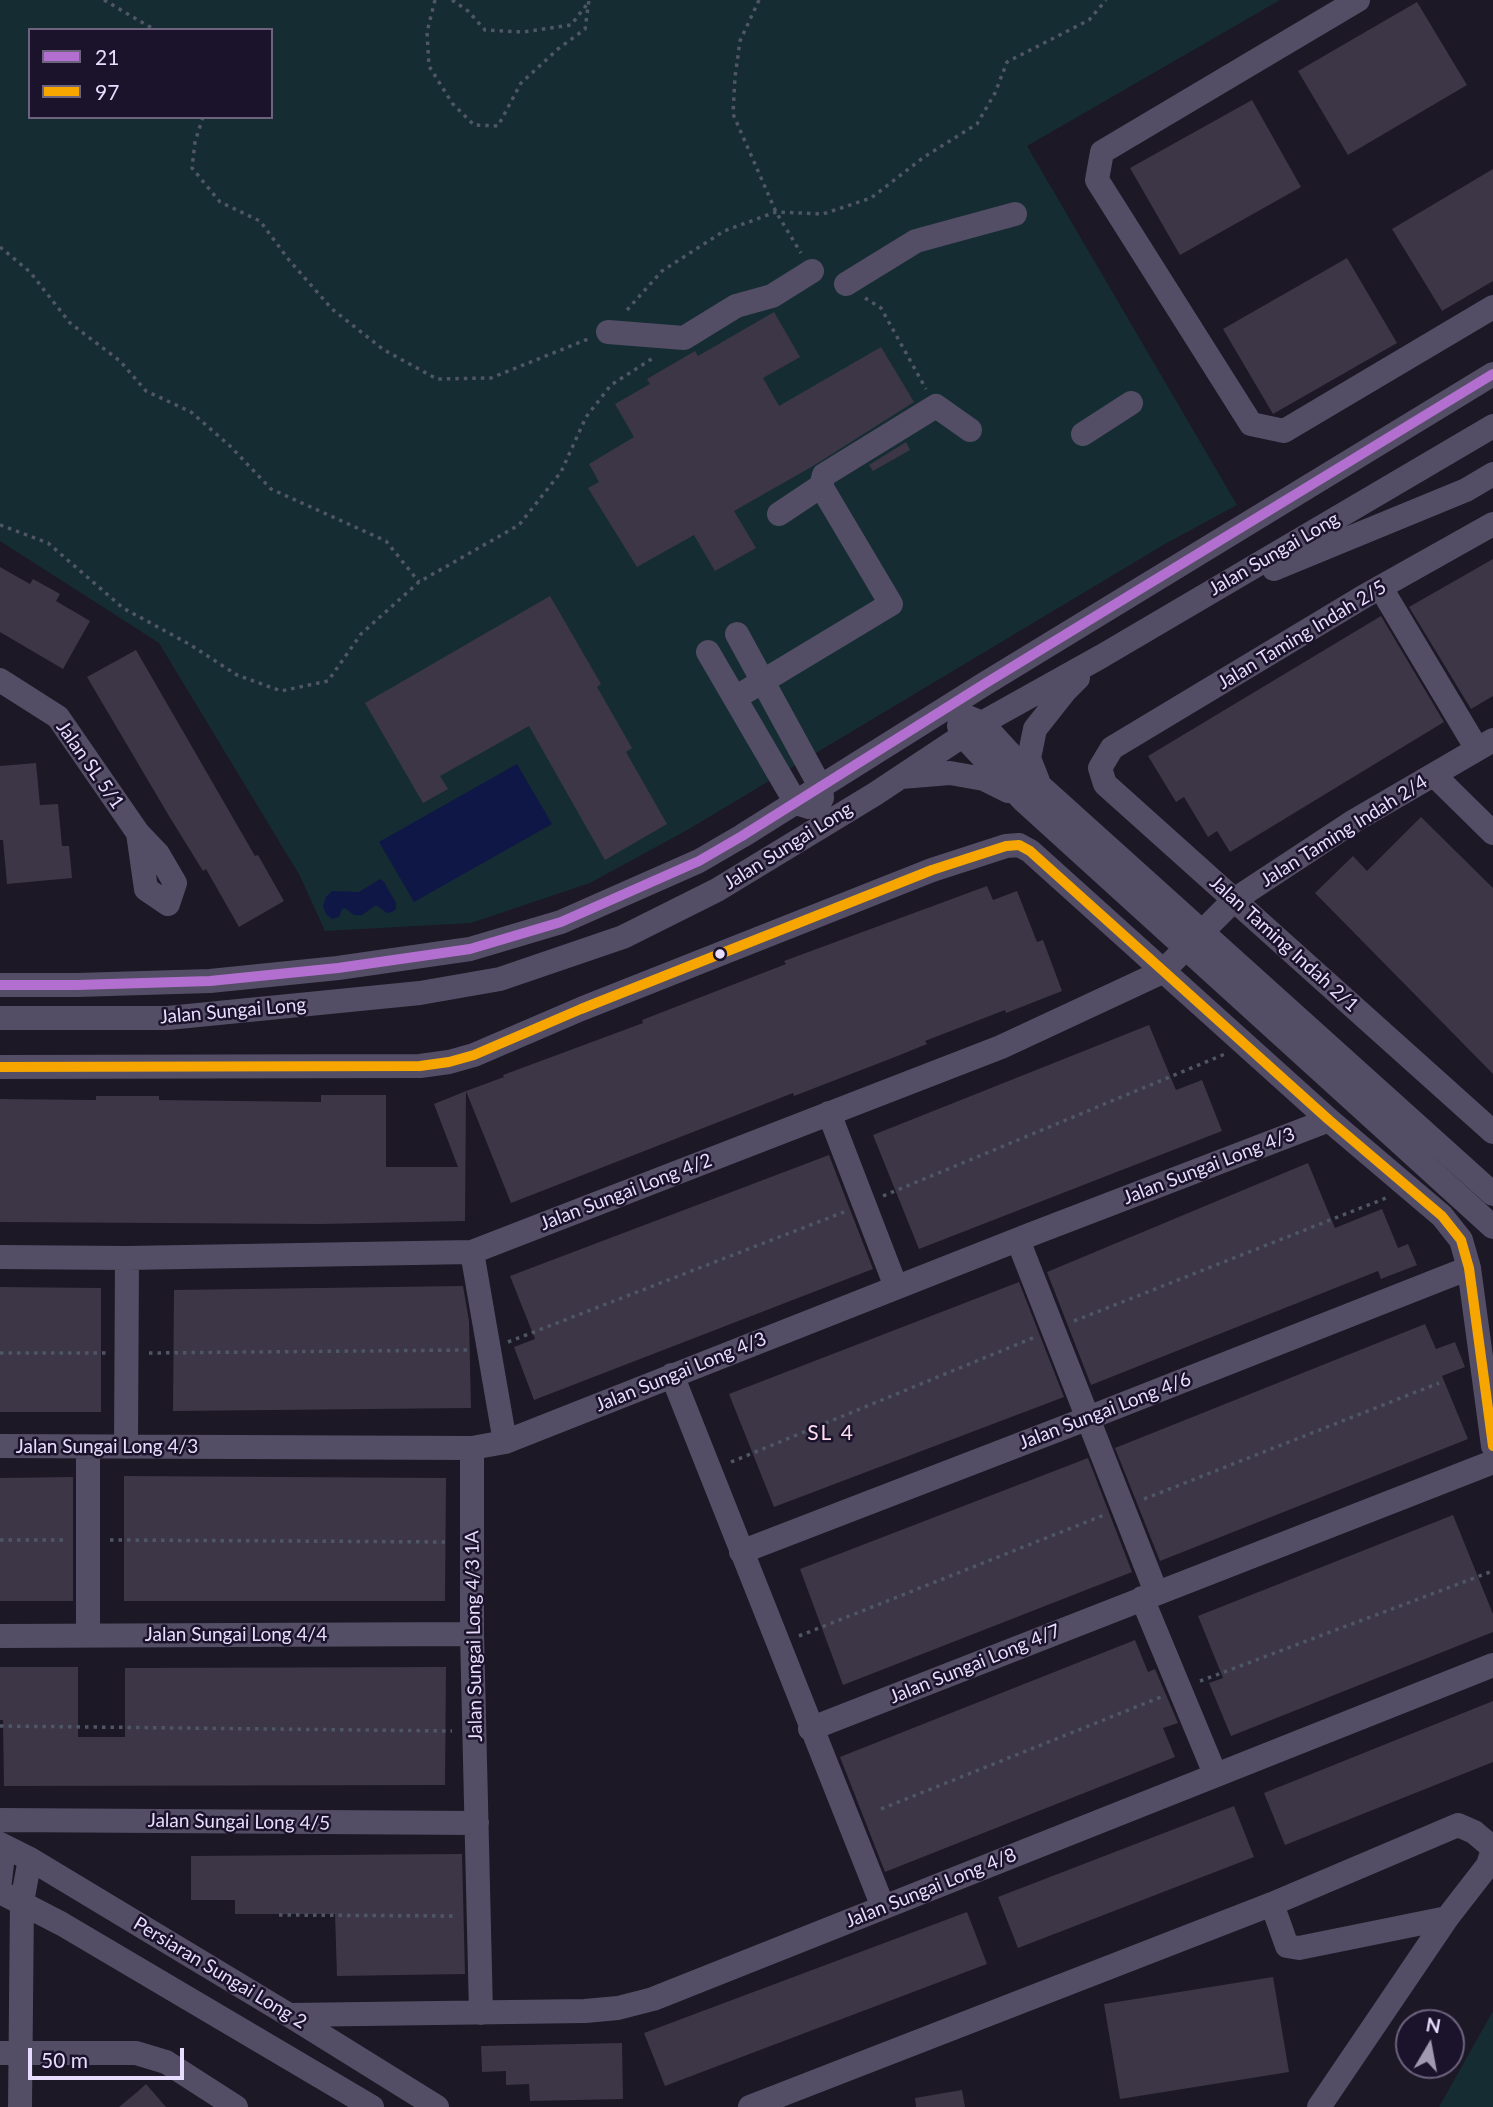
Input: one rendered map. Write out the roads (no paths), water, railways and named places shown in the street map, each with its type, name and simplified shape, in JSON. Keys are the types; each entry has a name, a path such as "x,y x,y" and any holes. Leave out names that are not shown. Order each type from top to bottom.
{"street":[{"path":"1358,0 1102,152 1097,180 1251,424 1284,431 1493,307"},
{"path":"846,284 916,241 1015,214"},
{"path":"608,332 684,338 736,306 772,296 812,271"},
{"name":"Jalan Sungai Long","path":"0,985 210,981 338,968 470,949 561,922 699,861 811,799 986,682 1493,374"},
{"path":"1083,433 1131,403"},
{"path":"779,514 821,486 824,475 936,406 970,430"},
{"name":"Jalan Sungai Long","path":"0,1018 167,1018 420,993 500,979 623,937 717,890 899,777 969,725 1102,656 1493,426"},
{"path":"1192,602 1466,490 1493,474"},
{"path":"736,698 891,604 821,486"},
{"name":"Jalan Taming Indah 2/5","path":"1112,748 1493,524"},
{"path":"1381,588 1485,745"},
{"path":"737,634 764,681 811,799 797,840"},
{"path":"708,652 736,698 811,799 834,810 851,807"},
{"path":"1029,791 1029,758 1035,729 1065,691 1102,656"},
{"name":"Jalan SL 5/1","path":"0,680 58,718 138,833"},
{"path":"969,725 986,682"},
{"path":"936,714 969,725 1029,791 1184,949 1493,1227"},
{"name":"Jalan Taming Indah 2/4","path":"1201,931 1234,900 1354,821 1485,745"},
{"name":"Jalan Taming Indah 2/1","path":"1112,748 1100,768 1105,784 1493,1132"},
{"path":"899,777 950,773 1029,791 1201,931 1493,1194"},
{"path":"1434,775 1493,833"},
{"path":"0,1068 420,1066 449,1062 474,1055 581,1009 932,870 1006,846 1019,845 1030,851 1329,1120 1442,1216 1461,1240 1469,1268 1493,1446"},
{"name":"Jalan Sungai Long 4/2","path":"0,1257 127,1258 472,1252 1001,1046 1162,972 1201,931"},
{"path":"829,1113 897,1287"},
{"name":"Jalan Sungai Long 4/3","path":"0,1446 472,1448 505,1442 1329,1120"},
{"path":"1017,1240 1088,1418 1215,1774"},
{"path":"472,1252 505,1442"},
{"path":"126,1447 127,1258"},
{"name":"Jalan Sungai Long 4/6","path":"741,1552 1469,1268"},
{"path":"672,1375 883,1907"},
{"path":"88,1447 88,1635"},
{"name":"Jalan Sungai Long 4/3 1A","path":"472,1448 472,1634 481,2013"},
{"name":"Jalan Sungai Long 4/7","path":"810,1728 1493,1462"},
{"name":"Jalan Sungai Long 4/4","path":"0,1636 472,1634"},
{"name":"Jalan Sungai Long 4/8","path":"289,2015 585,2011 618,2008 653,1999 1493,1665"},
{"name":"Jalan Sungai Long 4/5","path":"0,1820 477,1823"},
{"path":"750,2107 1272,1904 1458,1825 1474,1832 1493,1848 1488,1865 1447,1918 1319,2107"},
{"path":"0,1881 2,1845"},
{"name":"Persiaran Sungai Long 2","path":"2,1845 30,1859 316,2031 437,2107"},
{"path":"20,2107 10,2041 20,1948 11,1897 30,1859"},
{"name":"Persiaran Sungai Long 2","path":"11,1897 62,1924 372,2107"},
{"path":"1272,1904 1287,1946 1299,1948 1447,1918"},
{"path":"20,1948 28,1937 44,1927 62,1924"},
{"path":"291,2058 316,2031"},
{"path":"10,2041 136,2053 166,2062 236,2107"}],"district":[{"name":"SL 4","path":"831,1433"}]}
